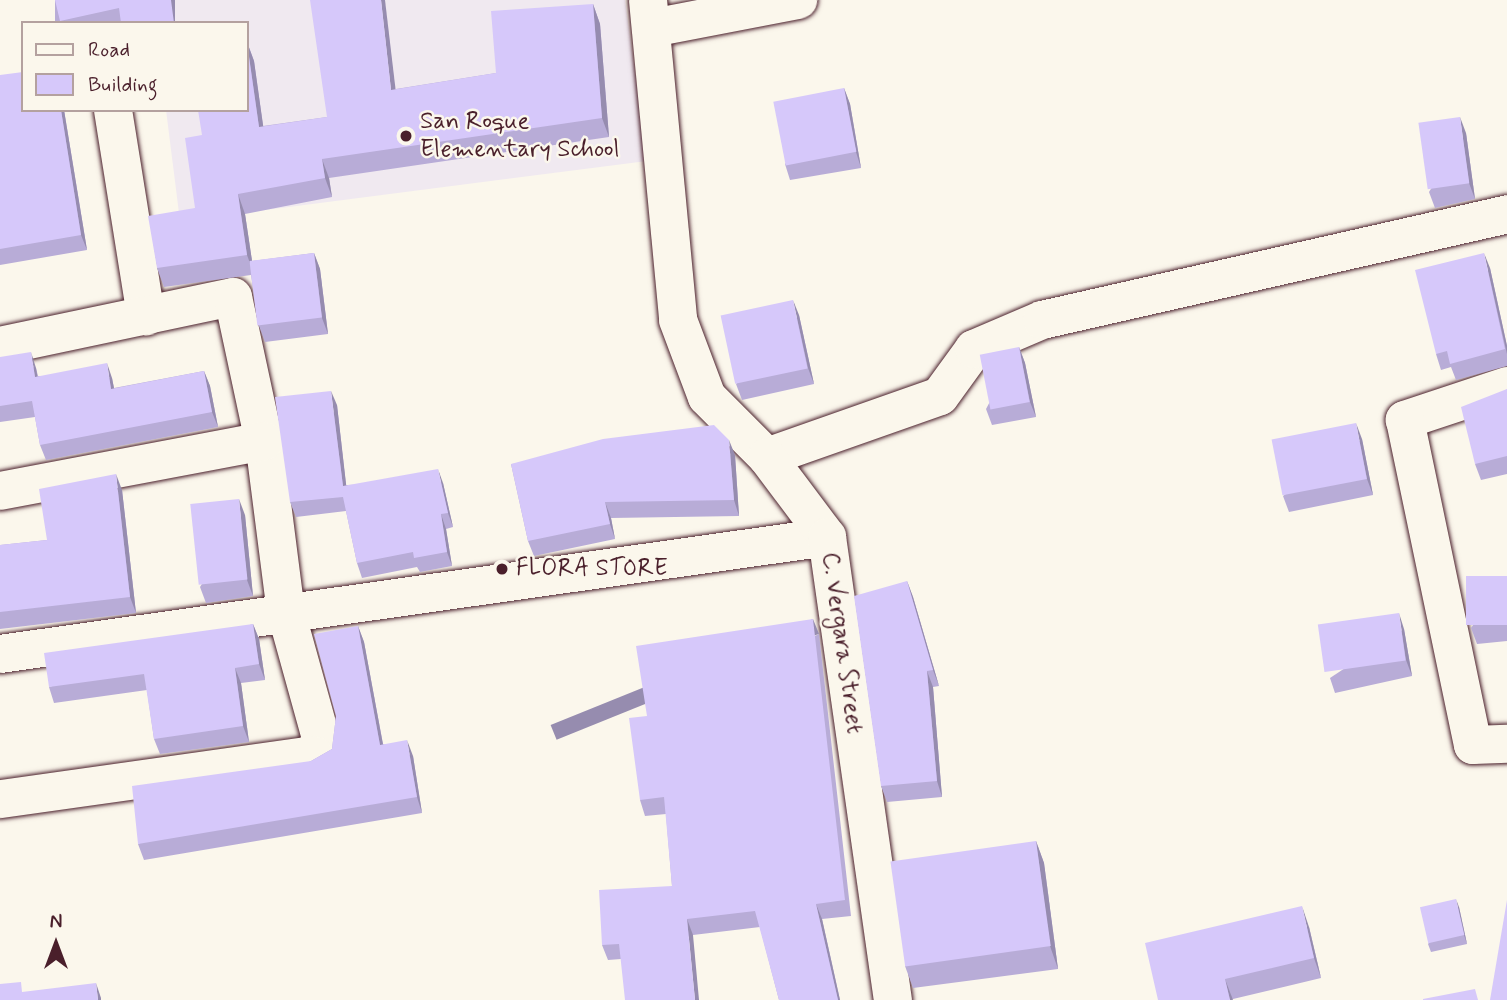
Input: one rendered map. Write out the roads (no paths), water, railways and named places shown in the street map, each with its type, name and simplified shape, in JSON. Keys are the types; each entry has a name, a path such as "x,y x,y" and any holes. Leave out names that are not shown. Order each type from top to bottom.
{"street":[{"path":"650,14 798,0"},
{"name":"C. Vergara Street","path":"650,14 678,320 707,397 767,457 827,537 893,1000"},
{"path":"113,112 146,316"},
{"path":"767,457 940,396 974,349 1042,320 1507,214"},
{"path":"0,346 233,297 264,441 286,612 321,738 314,755 0,799"},
{"path":"1507,386 1405,419 1474,745 1507,744"},
{"path":"0,491 264,441"},
{"path":"0,654 827,537"}],"place":[{"name":"San Roque Elementary School","path":"406,136"},
{"name":"FLORA STORE","path":"502,569"}]}
